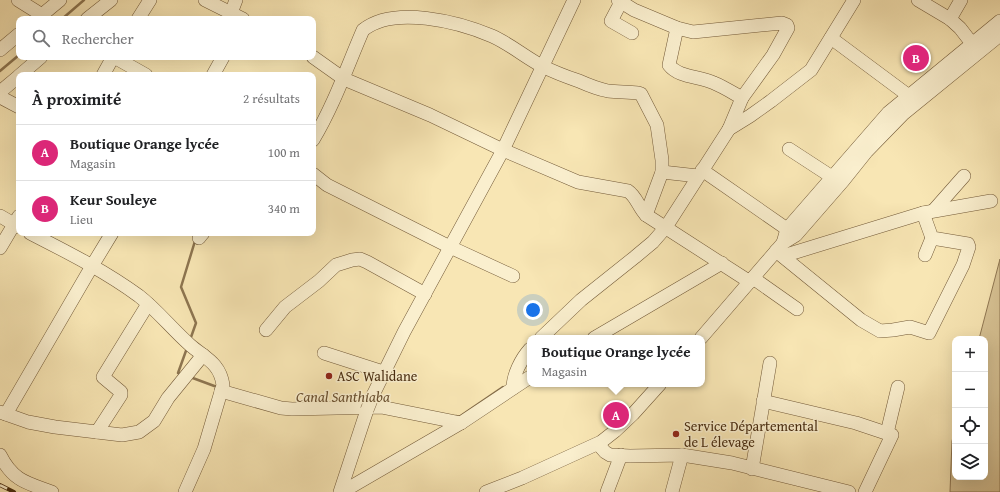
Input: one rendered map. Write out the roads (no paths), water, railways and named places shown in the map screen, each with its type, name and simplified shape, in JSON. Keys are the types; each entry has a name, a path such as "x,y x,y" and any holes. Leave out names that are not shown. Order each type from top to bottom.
{"street":[{"path":"18,0 38,16"},
{"path":"40,16 60,0"},
{"path":"91,16 111,0"},
{"path":"140,16 150,0"},
{"path":"205,0 237,16"},
{"path":"236,0 239,16"},
{"path":"341,492 367,410 383,372 503,150 574,0"},
{"path":"729,129 761,108 811,70 854,0"},
{"path":"918,0 950,19 976,48"},
{"path":"950,19 961,0"},
{"path":"543,335 581,300 647,247 666,227 729,129 742,98 773,55 788,28 787,25 782,24 693,32 677,28 634,10 620,1 611,21 632,33"},
{"path":"316,135 344,79 363,30 370,24 394,17 425,18 444,21 492,36 542,66 578,81 607,90 641,94 657,125 662,160 662,172 646,215"},
{"path":"704,335 751,280 796,235 867,151 890,127 976,48 1000,21"},
{"path":"677,28 668,65 672,70 714,83 742,98"},
{"path":"781,250 787,229 884,116 908,96 976,48 1000,35"},
{"path":"0,50 16,37"},
{"path":"831,38 908,96"},
{"path":"316,59 344,79 430,115 503,150 578,182 628,190 646,215 798,309"},
{"path":"23,72 37,60"},
{"path":"105,72 112,60"},
{"path":"119,60 141,72"},
{"path":"215,72 222,60"},
{"path":"0,92 16,78"},
{"path":"0,97 16,105"},
{"path":"789,149 832,177"},
{"path":"662,172 700,173 787,229"},
{"path":"316,176 327,185 450,247 513,276"},
{"path":"929,212 964,176"},
{"path":"781,250 929,212 991,201"},
{"path":"925,255 932,238 929,212"},
{"path":"0,216 16,222"},
{"path":"0,248 16,224"},
{"path":"36,236 92,266 139,296 189,344 218,368 223,386 204,449 185,492"},
{"path":"110,236 3,413 40,425 122,435 139,432 154,421 177,386 202,355"},
{"path":"781,250 861,320 874,328 880,331 910,327 929,333 963,265 969,247 968,244 932,238"},
{"path":"266,330 285,307 319,281 329,270 336,265 352,260 360,259 367,262 425,294"},
{"path":"599,335 722,263"},
{"path":"97,432 121,396 121,392 103,377 148,304"},
{"path":"513,388 513,380 524,355 527,352"},
{"path":"324,353 383,372"},
{"path":"752,469 770,363"},
{"path":"341,492 461,423 527,379"},
{"path":"486,492 522,478 598,444 633,414 657,387"},
{"path":"887,433 898,387"},
{"path":"221,391 281,408 381,407 461,423"},
{"path":"763,401 856,423 892,435 865,492"},
{"path":"606,492 621,455 611,434"},
{"path":"598,444 610,455 682,455 732,463 848,492"},
{"path":"672,492 682,455"},
{"path":"0,456 12,475 22,481 52,492"}],"waterway":[{"path":"65,16 84,0"},
{"path":"0,71 16,58"},
{"path":"190,340 196,323 181,287 195,241"},
{"path":"182,374 178,373 187,348"},
{"name":"Canal Santhiaba","path":"190,377 217,387"},
{"name":"Canal Santhiaba","path":"456,416 459,417 503,387"}],"railway":[{"path":"0,485 14,492"}],"place":[{"name":"Keur Souleye","path":"916,58"},
{"name":"ASC Walidane","path":"329,376"},
{"name":"Boutique Orange lycée","path":"616,415"},
{"name":"Service Départemental de L élevage","path":"676,434"}]}
